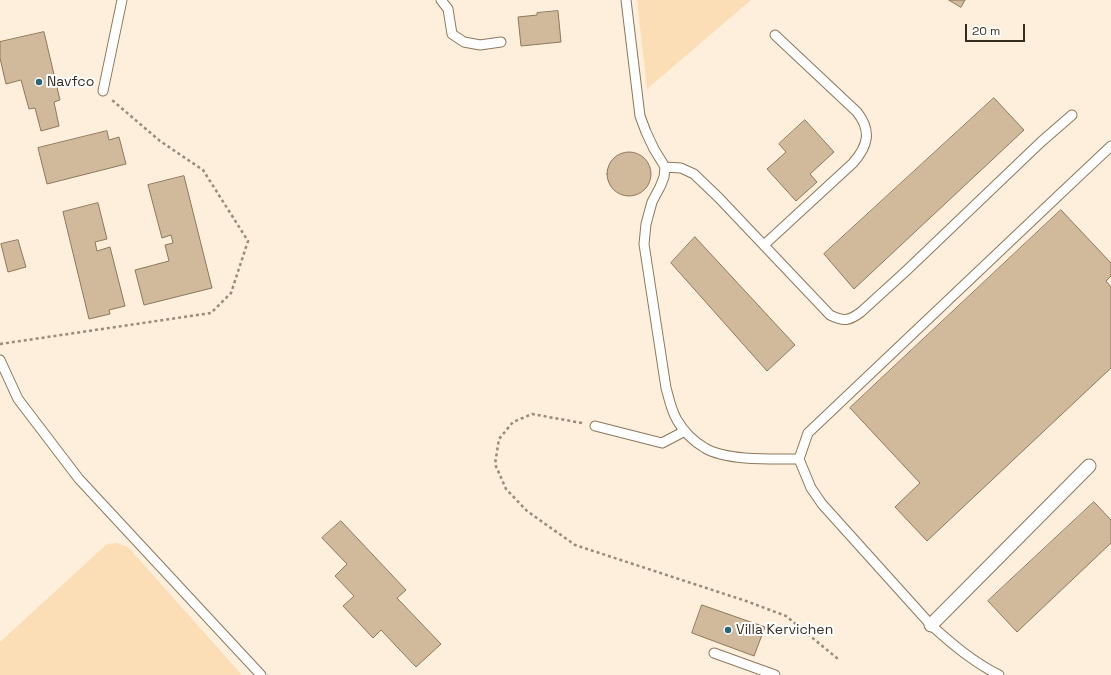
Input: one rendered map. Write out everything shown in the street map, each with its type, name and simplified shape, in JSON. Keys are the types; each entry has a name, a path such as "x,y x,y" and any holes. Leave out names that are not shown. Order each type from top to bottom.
{"street":[{"path":"931,625 1089,466"}],"lane":[{"path":"103,91 122,0"},
{"path":"441,0 448,9 452,34 464,42 480,44 501,42"},
{"path":"626,0 640,116 654,149 665,167 664,177 652,202 646,224 644,244 666,388 671,406 677,420 685,431 705,448 721,454 745,458 799,460"},
{"path":"764,245 853,163 861,154 866,144 864,125 862,118 857,112 774,35"},
{"path":"665,167 681,168 694,174 719,198 830,315 838,319 847,320 854,318 906,271 1041,142 1072,115"},
{"path":"999,675 972,660 950,643 931,625 822,504 811,488 799,460 808,433 1111,146"},
{"path":"0,360 18,399 79,479 261,675"},
{"path":"595,426 662,443 685,431"},
{"path":"714,652 775,675"}],"path":[{"path":"0,344 211,313 230,293 248,241 204,170 160,141 103,91"},
{"path":"595,426 532,414 513,422 499,439 495,464 506,489 527,511 575,545 746,601 786,616 838,659"}],"shaded area":[{"path":"637,0 751,0 647,89"},
{"path":"117,543 128,547 242,675 0,675 0,642 107,544"}],"building":[{"path":"949,0 965,0 961,7"},
{"path":"558,11 561,42 521,46 518,17"},
{"name":"Navfco","path":"44,32 60,100 54,102 59,126 41,131 35,108 29,109 21,80 6,84 0,58 0,42"},
{"path":"994,98 1024,130 854,289 824,254"},
{"path":"805,120 834,152 810,174 817,182 796,201 767,169 786,152 779,144"},
{"path":"107,131 109,140 119,137 126,164 47,184 38,148"},
{"path":"625,152 633,152 645,158 651,170 651,178 645,190 633,196 625,196 613,190 607,178 607,170 613,158"},
{"path":"184,176 212,288 144,305 135,270 169,261 165,245 173,243 171,235 162,238 148,185"},
{"path":"98,203 107,239 95,242 97,251 110,247 125,306 109,310 110,314 89,319 63,212"},
{"path":"1061,210 1111,263 1111,276 1106,281 1111,287 1111,368 927,541 895,507 920,483 850,408"},
{"path":"695,237 795,345 767,371 671,263"},
{"path":"18,240 26,267 8,272 1,244"},
{"path":"1094,502 1111,520 1111,543 1017,632 988,601"},
{"path":"341,521 406,590 397,598 441,644 416,667 381,630 373,638 343,606 354,596 335,576 347,564 322,538"},
{"name":"Villa Kervichen","path":"702,605 765,627 754,656 692,633"}],"place":[{"name":"Navfco","path":"39,82"},
{"name":"Villa Kervichen","path":"728,630"}]}
